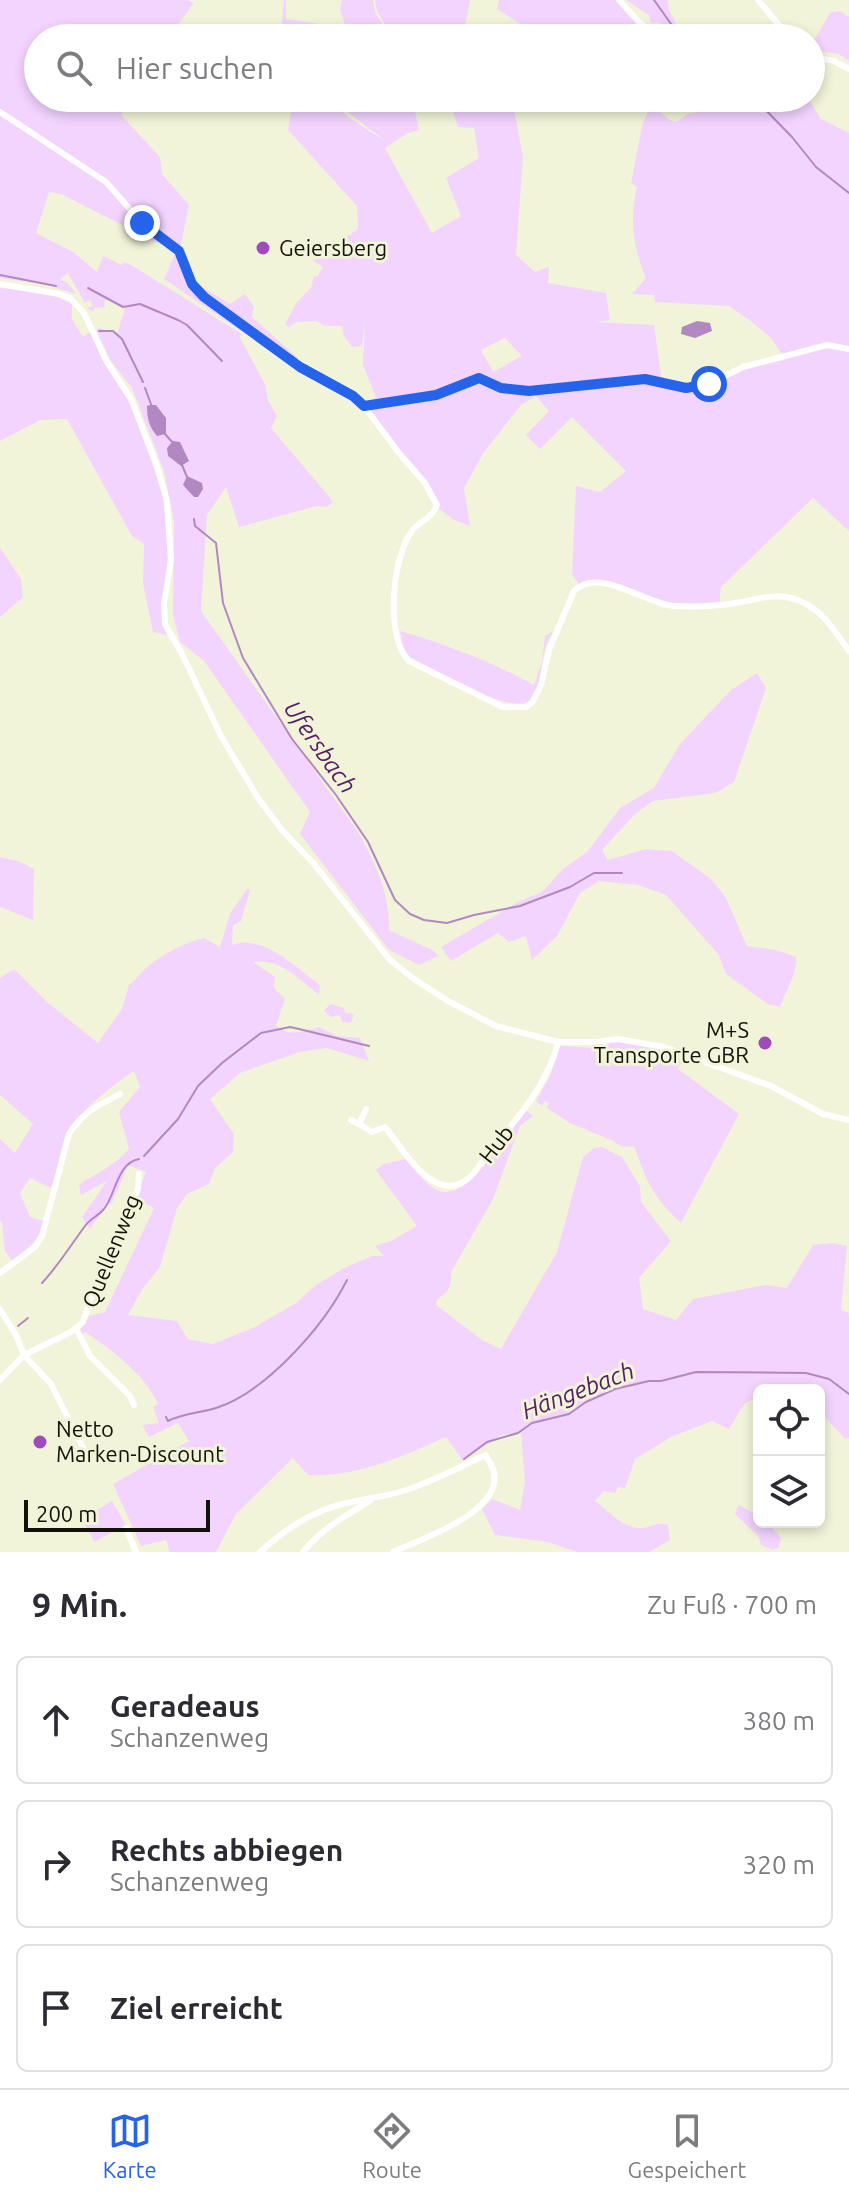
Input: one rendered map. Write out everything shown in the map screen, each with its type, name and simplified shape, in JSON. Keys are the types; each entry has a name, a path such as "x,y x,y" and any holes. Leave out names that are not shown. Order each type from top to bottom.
{"street":[{"path":"619,0 642,24"},
{"path":"758,0 778,24"},
{"path":"825,59 849,69"},
{"path":"0,112 106,182 142,223 179,251 192,284 204,297 300,367 353,396 425,483 437,505 433,514 411,531 396,570 396,639 401,653 409,661 503,707 526,707 532,703 541,685 549,650 574,591 580,586 603,583 672,606 790,597 820,612 849,651"},
{"path":"0,284 50,291 70,298 84,313 107,362 131,399 167,501 171,560 164,604 165,624 221,736 258,798 390,960 414,979 496,1026 558,1042 618,1039 664,1047 771,1086 813,1110 849,1120"},
{"path":"364,406 436,395 479,378 501,388 529,391 645,379 686,388 709,384 743,367 827,345 849,349"},
{"name":"Hub","path":"359,1124 372,1132 385,1127 406,1156 435,1184 453,1188 465,1183 540,1090 554,1060 558,1042"},
{"path":"0,1273 35,1247 42,1236 69,1134 85,1112 120,1094"},
{"path":"351,1120 359,1124 366,1109"},
{"name":"Quellenweg","path":"0,1380 24,1355 83,1322 138,1189 139,1174"},
{"path":"0,1309 24,1355 51,1384 90,1461"},
{"path":"76,1328 90,1356 130,1396 134,1405"},
{"path":"260,1552 274,1546 284,1531 311,1517 352,1502 371,1500 424,1484 486,1455 494,1472 494,1488 484,1504 448,1528 393,1552"},
{"path":"303,1552 312,1540 371,1500"},
{"path":"126,1528 136,1552"}],"shaded area":[{"path":"0,0 188,0 194,3 178,24 24,24 24,112 122,112 121,115 160,157 162,174 189,205 181,244 176,252 61,194 49,192 36,233 73,252 97,272 103,256 122,265 124,262 133,266 243,335 239,336 265,384 268,400 277,416 271,428 333,502 327,507 317,506 239,527 226,487 207,515 201,611 358,832 384,891 389,930 434,951 438,956 419,965 389,950 300,834 310,812 204,661 180,642 173,615 174,522 164,471 132,388 110,360 96,329 117,334 125,309 110,299 104,301 105,307 94,308 93,312 87,308 93,306 90,300 85,303 68,273 60,279 68,283 76,294 43,284 0,278"},
{"path":"286,0 286,19 319,24 283,24"},
{"path":"342,0 373,0 375,12 382,24 345,24 340,9"},
{"path":"375,0 470,0 466,24 385,24"},
{"path":"499,0 615,0 638,24 521,24 497,9"},
{"path":"626,0 668,0 676,24 651,23 649,15"},
{"path":"840,11 849,17 849,61 839,54 825,52 824,24 831,12"},
{"path":"291,112 344,112 388,143 348,112 415,112 419,130 408,133 385,148 432,233 461,216 446,178 479,158 474,128 458,127 453,112 515,112 523,157 516,255 535,272 549,267 548,283 606,293 610,320 596,322 654,325 662,382 685,389 709,385 727,374 783,360 784,357 771,338 729,306 655,302 654,295 632,294 646,278 634,233 633,211 637,187 631,183 648,112 660,112 676,122 698,112 817,112 821,119 849,133 849,531 813,498 721,587 719,605 672,606 603,583 580,585 572,575 576,486 600,492 626,471 572,417 540,449 526,435 549,411 536,396 521,405 484,452 464,488 470,526 454,520 438,508 426,483 364,406 376,397 363,365 365,322 362,346 352,347 344,336 342,326 324,326 317,321 297,322 289,327 285,324 297,302 311,288 314,276 317,277 323,267 313,261 358,229 357,206 288,130","holes":["505,338 522,356 493,372 481,350"]},
{"path":"176,252 199,285 230,304 245,294 254,307 252,317 297,357 300,367 294,367 164,279"},
{"path":"0,288 51,294 72,304 72,319 83,337 91,331 100,356 126,393 163,493 168,554 163,621 167,635 153,632 143,583 144,544 132,536 67,419 40,420 0,441"},
{"path":"697,321 710,323 712,331 695,338 681,334 682,327"},
{"path":"156,405 166,418 166,434 157,436 152,429 147,414 147,406"},
{"path":"173,441 180,442 189,461 181,466 168,456 167,448"},
{"path":"187,476 202,483 203,489 198,497 194,497 183,485"},
{"path":"0,548 21,579 23,597 0,617"},
{"path":"400,631 468,654 534,685 542,662 545,636 552,634 532,698 523,703 509,703 473,690 410,657 403,649"},
{"path":"757,673 766,688 734,782 715,793 653,801 635,814 602,850 608,860 646,849 672,851 711,879 725,896 747,946 776,950 796,957 793,976 780,1007 768,1004 726,974 719,955 666,895 638,885 599,881 580,893 557,936 532,960 526,936 509,942 498,933 451,961 441,947 518,902 542,892 563,869 588,851 620,808 654,788 680,744 730,691"},
{"path":"0,857 34,869 33,920 0,907"},
{"path":"247,889 250,890 241,921 233,925 232,945 256,944 267,948 320,985 319,995 280,966 253,962 275,977 274,988 285,999 276,1025 291,1032 319,1027 337,1036 360,1038 369,1061 327,1048 300,1052 240,1073 210,1099 234,1134 233,1152 215,1168 209,1184 187,1194 177,1208 160,1267 143,1288 128,1315 177,1321 188,1339 213,1344 255,1327 296,1303 316,1285 344,1268 372,1256 384,1256 375,1246 417,1226 376,1170 384,1164 405,1159 432,1187 443,1192 454,1191 477,1174 526,1110 533,1116 520,1126 492,1201 451,1272 449,1288 437,1299 436,1305 482,1340 501,1349 557,1252 583,1157 594,1148 602,1147 622,1157 640,1186 641,1202 671,1241 639,1278 643,1309 676,1320 693,1299 765,1285 787,1288 813,1245 832,1243 847,1246 841,1310 849,1313 849,1438 845,1439 825,1417 825,1384 753,1384 753,1400 745,1403 729,1429 712,1421 671,1437 635,1459 625,1488 618,1487 615,1493 604,1491 595,1501 629,1526 668,1525 670,1540 649,1552 577,1552 548,1542 495,1535 482,1509 492,1499 520,1510 525,1482 521,1433 501,1435 463,1461 446,1437 379,1464 344,1473 308,1475 293,1458 236,1514 216,1552 170,1552 166,1540 141,1546 113,1484 189,1441 178,1423 149,1437 142,1425 159,1423 153,1407 158,1404 152,1393 116,1355 85,1332 81,1335 80,1331 89,1316 105,1312 154,1208 135,1199 146,1172 128,1165 112,1203 105,1207 90,1229 82,1217 107,1181 81,1195 79,1185 113,1164 129,1148 119,1112 140,1087 134,1071 77,1119 66,1134 51,1188 30,1178 20,1193 30,1217 43,1221 42,1228 32,1244 12,1261 5,1251 0,1221 0,1139 15,1153 33,1124 0,1095 0,978 14,969 47,1002 98,1043 122,1009 129,985 149,965 177,948 204,938 220,947 230,914"},
{"path":"330,1004 344,1008 345,1013 354,1014 351,1023 342,1022 340,1015 331,1017 324,1011"},
{"path":"618,1039 664,1047 682,1060 678,1069 739,1114 681,1223 652,1188 634,1146 620,1146 570,1123 547,1108 549,1103 545,1101 542,1106 536,1101 550,1076 560,1046 596,1048 597,1042"},
{"path":"112,1501 126,1525 94,1542 82,1519"},
{"path":"739,1505 753,1513 753,1528 772,1528 781,1538 779,1547 773,1550 761,1545 759,1537 735,1514"}],"waterway":[{"path":"654,0 671,24"},
{"path":"768,112 816,167 849,193"},
{"name":"Ufersbach","path":"0,275 56,286"},
{"path":"88,288 123,307 140,304 178,320 187,325 222,361"},
{"name":"Ufersbach","path":"99,331 113,331 122,339 143,382"},
{"name":"Ufersbach","path":"145,388 152,407"},
{"name":"Ufersbach","path":"165,434 174,444"},
{"name":"Ufersbach","path":"182,465 187,477"},
{"name":"Ufersbach","path":"194,519 195,526 216,543 223,603 243,658 292,739 368,842 395,900 410,914 424,920 447,923 520,906 570,887 594,873 622,873"},
{"path":"144,1156 178,1119 198,1086 261,1033 290,1027 369,1046"},
{"path":"42,1283 87,1224 104,1209 126,1166 139,1159"},
{"path":"166,1417 168,1421 216,1408 254,1388 309,1336 347,1280"},
{"path":"18,1326 28,1318"},
{"name":"Hängebach","path":"464,1459 487,1442 518,1433 532,1423 569,1414 586,1402 615,1389 696,1372 806,1373 829,1379 849,1394"}],"place":[{"name":"Geiersberg","path":"263,248"},
{"name":"M+S Transporte GBR","path":"765,1043"},
{"name":"Netto Marken-Discount","path":"40,1442"}],"route":[{"path":"142,223 179,251 192,284 204,297 300,367 353,396 364,406 436,395 479,378 501,388 529,391 645,379 686,388 709,384"}]}
